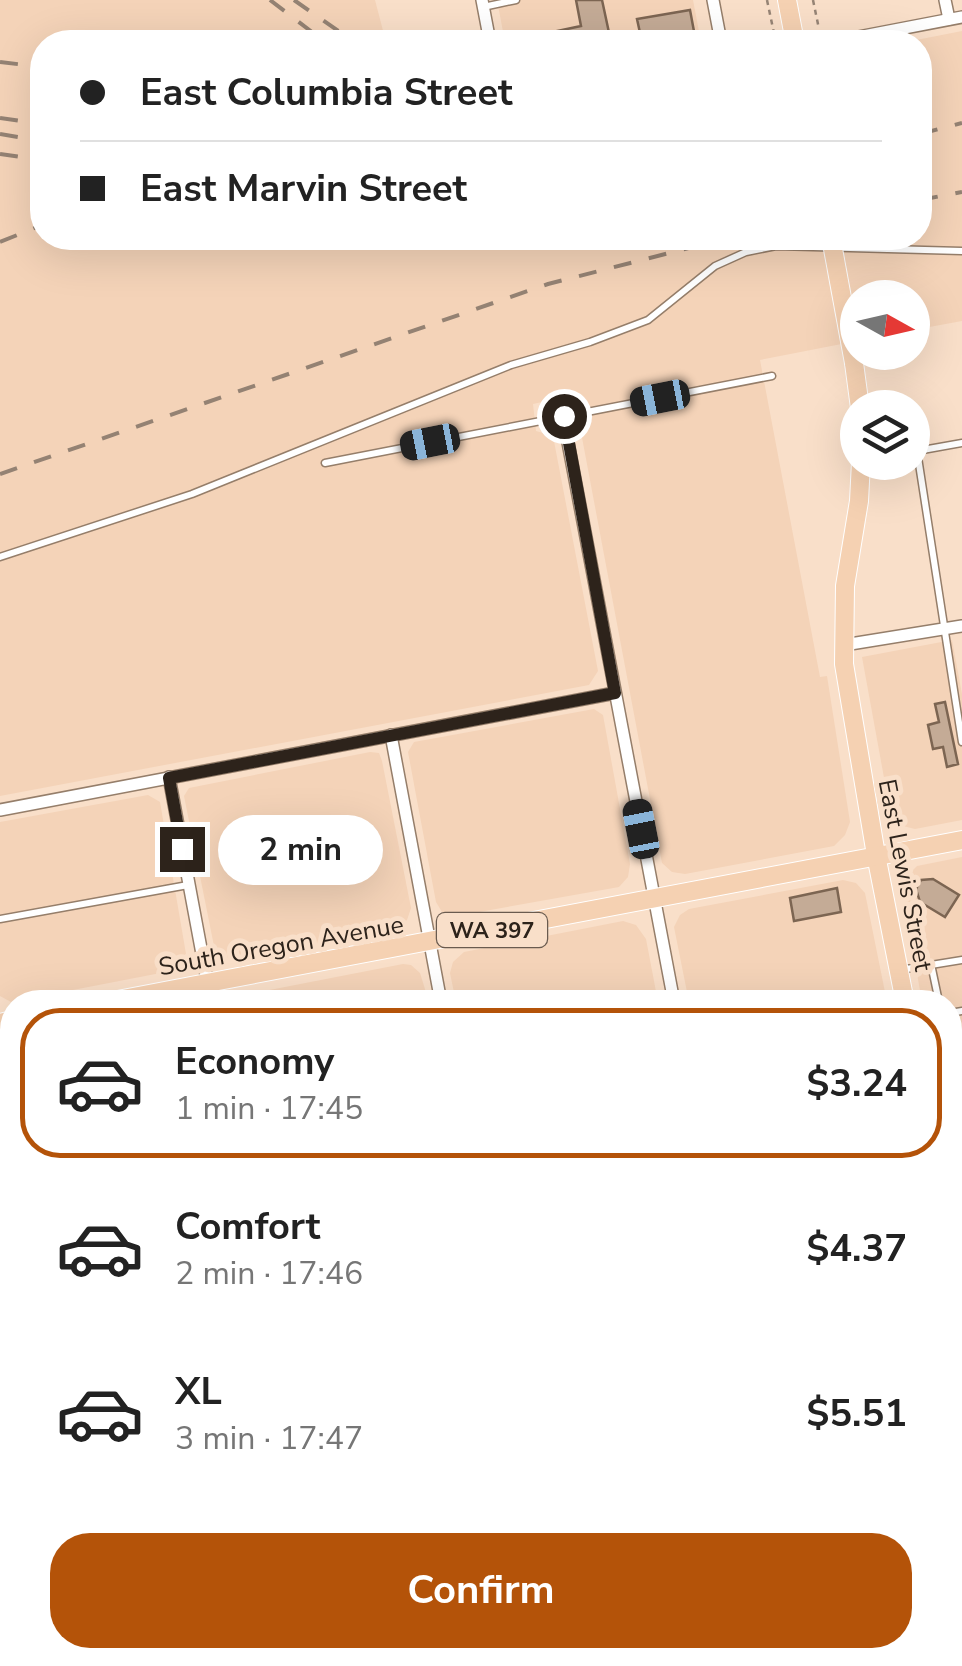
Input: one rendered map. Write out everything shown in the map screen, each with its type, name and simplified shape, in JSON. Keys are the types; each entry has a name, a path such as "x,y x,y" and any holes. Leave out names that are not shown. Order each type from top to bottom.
{"main road":[{"path":"833,250 858,390"},
{"name":"East Lewis Street","path":"861,480 846,586 844,645 876,856 903,990"},
{"name":"WA 397","path":"876,856 962,840"},
{"name":"South Oregon Avenue","path":"222,990 430,943 876,856"}],"street":[{"path":"713,0 719,30"},
{"path":"894,30 955,18 945,0"},
{"path":"482,3 488,30"},
{"path":"564,416 672,990"},
{"path":"844,645 962,626"},
{"path":"0,810 615,693"},
{"path":"391,736 439,990"},
{"path":"169,778 208,990"}],"lane":[{"path":"482,3 516,0"},
{"path":"0,557 192,494 510,365 648,320 715,266 756,250"},
{"path":"900,250 962,252"},
{"path":"325,464 772,376"},
{"path":"961,736 917,451 962,443"},
{"path":"0,919 189,885"},
{"path":"899,970 962,960"},
{"path":"931,964 936,990"}],"path":[{"path":"767,0 774,30"},
{"path":"813,0 820,29"}],"shaded area":[{"path":"0,0 375,0 383,30 30,30 30,250 932,250 932,37 962,31 962,321 930,327 930,280 840,280 840,344 760,360 820,677 827,676 850,822 845,835 834,846 685,874 672,872 662,863 574,395 533,404 536,431 553,436 598,671 589,685 0,796"},
{"path":"497,0 693,0 699,30 503,30"},
{"path":"952,640 962,694 962,820 915,829 903,826 891,816 862,657"},
{"path":"594,709 603,715 630,864 628,877 619,887 457,916 442,912 436,902 408,752 414,742"},
{"path":"379,753 382,761 411,908 407,920 398,928 233,960 220,955 214,946 184,796 189,788"},
{"path":"148,795 160,802 186,954 176,970 73,990 0,990 0,822"},
{"path":"962,857 962,990 920,990 902,888 903,880 917,866"},
{"path":"843,880 856,883 865,893 885,990 687,990 674,927 680,915 689,909"},
{"path":"623,921 636,925 646,939 656,990 454,990 450,973 453,962 464,952"},
{"path":"403,964 420,973 425,990 270,990"}],"building":[{"path":"576,0 602,0 608,30 562,30 581,26"},
{"path":"690,10 694,30 639,30 637,19"},
{"path":"945,702 958,764 947,767 943,747 933,749 928,725 939,722 935,704"},
{"path":"933,879 959,895 945,917 920,902 916,889 921,880"},
{"path":"837,888 841,912 794,921 790,898"}],"railway":[{"path":"270,0 309,30"},
{"path":"294,0 337,30"},
{"path":"0,62 30,66"},
{"path":"0,118 30,122"},
{"path":"932,131 962,123"},
{"path":"0,134 30,139"},
{"path":"0,154 30,158"},
{"path":"932,198 962,192"},
{"path":"0,242 30,230"},
{"path":"0,474 548,284 681,250"}],"route":[{"path":"182,849 169,778 615,693 564,416"}]}
